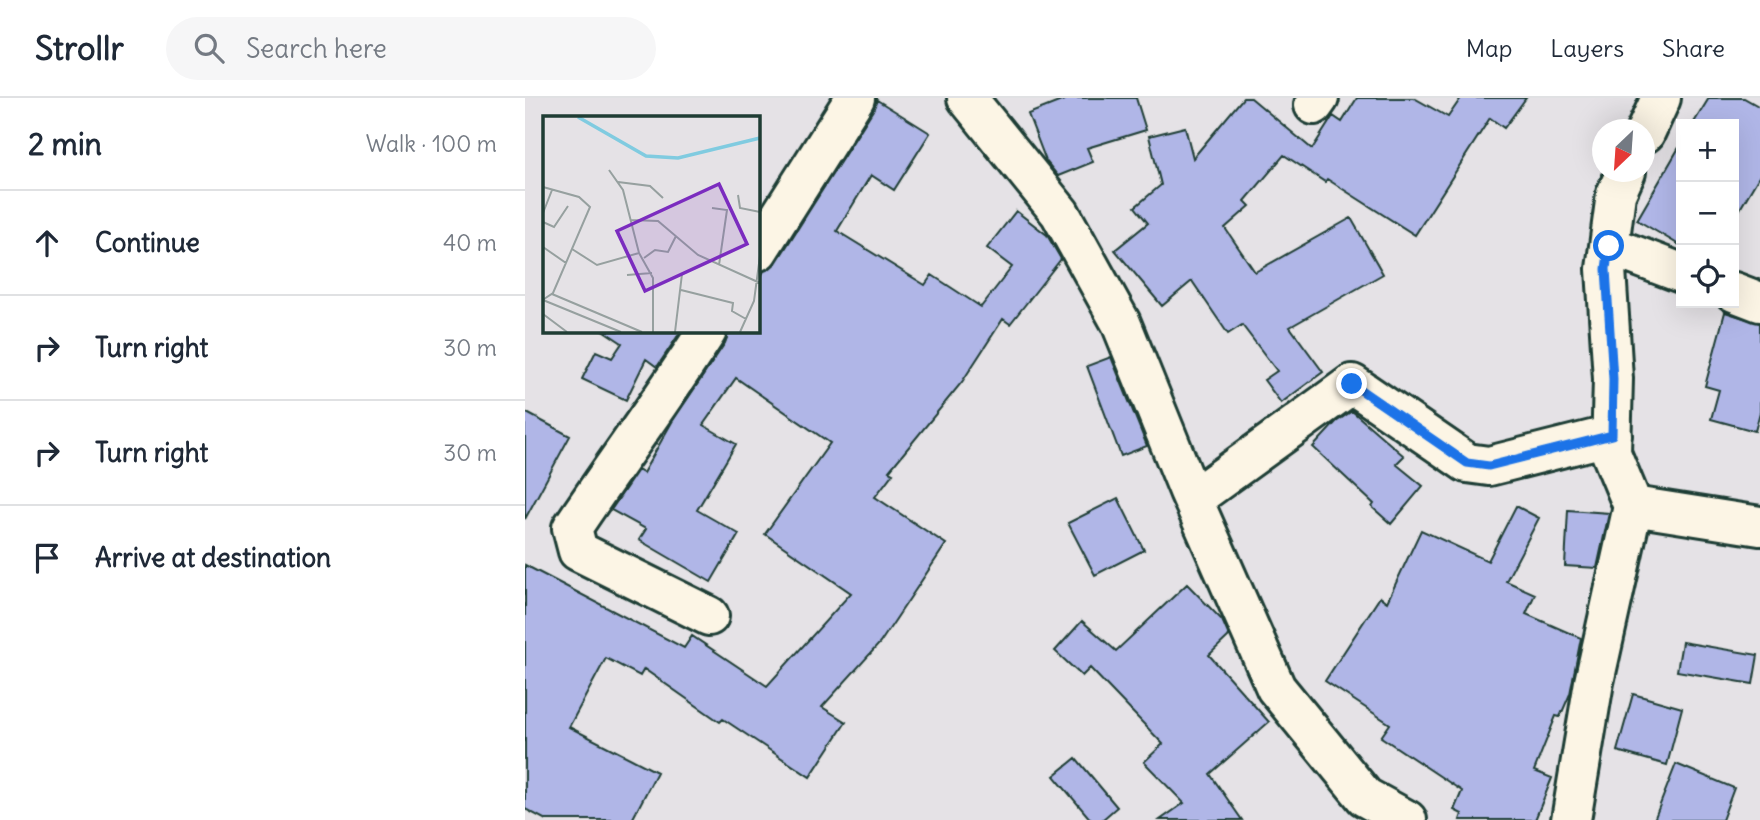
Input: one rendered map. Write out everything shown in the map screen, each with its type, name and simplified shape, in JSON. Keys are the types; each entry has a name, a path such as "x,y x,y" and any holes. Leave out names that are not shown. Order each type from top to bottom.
{"street":[{"path":"759,249 855,98"},
{"path":"967,98 1060,214 1121,323 1193,499 1276,688 1365,797 1407,820"},
{"path":"1651,119 1661,98"},
{"path":"1571,820 1594,682 1633,506 1611,453 1613,379 1606,269 1616,194 1621,182"},
{"path":"1609,246 1676,270"},
{"path":"1739,294 1760,302"},
{"path":"706,332 572,528 578,551 709,616"},
{"path":"1193,499 1352,384 1467,463 1489,466 1612,435"},
{"path":"1633,506 1760,526"}],"building":[{"path":"1069,98 1136,98 1146,130 1087,148 1093,162 1058,176 1046,161 1028,114"},
{"path":"1243,98 1251,98 1312,149 1333,116 1342,122 1357,98 1414,98 1448,117 1461,98 1526,98 1504,128 1490,118 1415,235 1284,155 1245,201 1250,206 1225,228 1255,272 1351,218 1383,274 1290,327 1323,372 1281,403 1264,380 1277,371 1242,325 1228,334 1192,281 1162,306 1115,250 1148,223 1135,207 1161,185 1149,136 1185,127 1193,158"},
{"path":"1709,98 1744,98 1760,107 1760,175 1739,211 1739,119 1696,119"},
{"path":"877,100 930,133 894,190 871,175 837,231 925,285 932,275 981,307 1012,267 987,248 1016,211 1047,235 1061,259 1010,324 1003,319 962,382 889,471 893,473 875,497 946,544 880,643 822,707 846,722 810,777 723,719 720,722 644,669 640,676 606,658 569,727 657,772 632,820 546,820 525,809 525,565 684,648 692,636 767,686 851,593 765,534 830,443 736,378 703,425 736,444 697,510 739,534 711,582 639,540 646,529 611,510 638,470 643,473 672,422 725,343 729,332 759,332 759,279 764,271 776,263"},
{"path":"1676,153 1676,243 1637,220"},
{"path":"1725,312 1760,323 1760,412 1755,431 1711,419 1719,390 1705,386"},
{"path":"606,332 680,332 657,367 646,359 626,400 582,379 596,351 612,358 622,343"},
{"path":"1111,357 1147,446 1121,456 1087,366"},
{"path":"1352,411 1404,456 1396,464 1423,486 1391,524 1372,507 1374,504 1313,447 1336,422"},
{"path":"525,412 570,436 525,519"},
{"path":"1118,498 1144,550 1095,575 1068,523"},
{"path":"1516,506 1539,518 1506,581 1535,594 1526,614 1581,638 1570,694 1560,717 1556,716 1534,771 1552,778 1535,820 1460,820 1462,814 1454,810 1462,791 1381,737 1390,724 1325,681 1380,597 1387,602 1421,530 1488,561"},
{"path":"1568,510 1609,513 1597,568 1565,566"},
{"path":"1187,584 1222,620 1229,636 1209,655 1269,722 1210,774 1242,820 1160,820 1184,803 1144,762 1163,744 1090,668 1082,676 1055,651 1082,621 1116,651"},
{"path":"1682,642 1758,655 1753,684 1677,671"},
{"path":"1633,694 1682,708 1667,765 1617,751"},
{"path":"1076,758 1117,807 1102,820 1091,820 1054,776"},
{"path":"1676,764 1734,788 1722,820 1654,820"}],"route":[{"path":"1352,384 1467,463 1489,466 1612,435 1613,379 1606,269 1609,246"}]}
